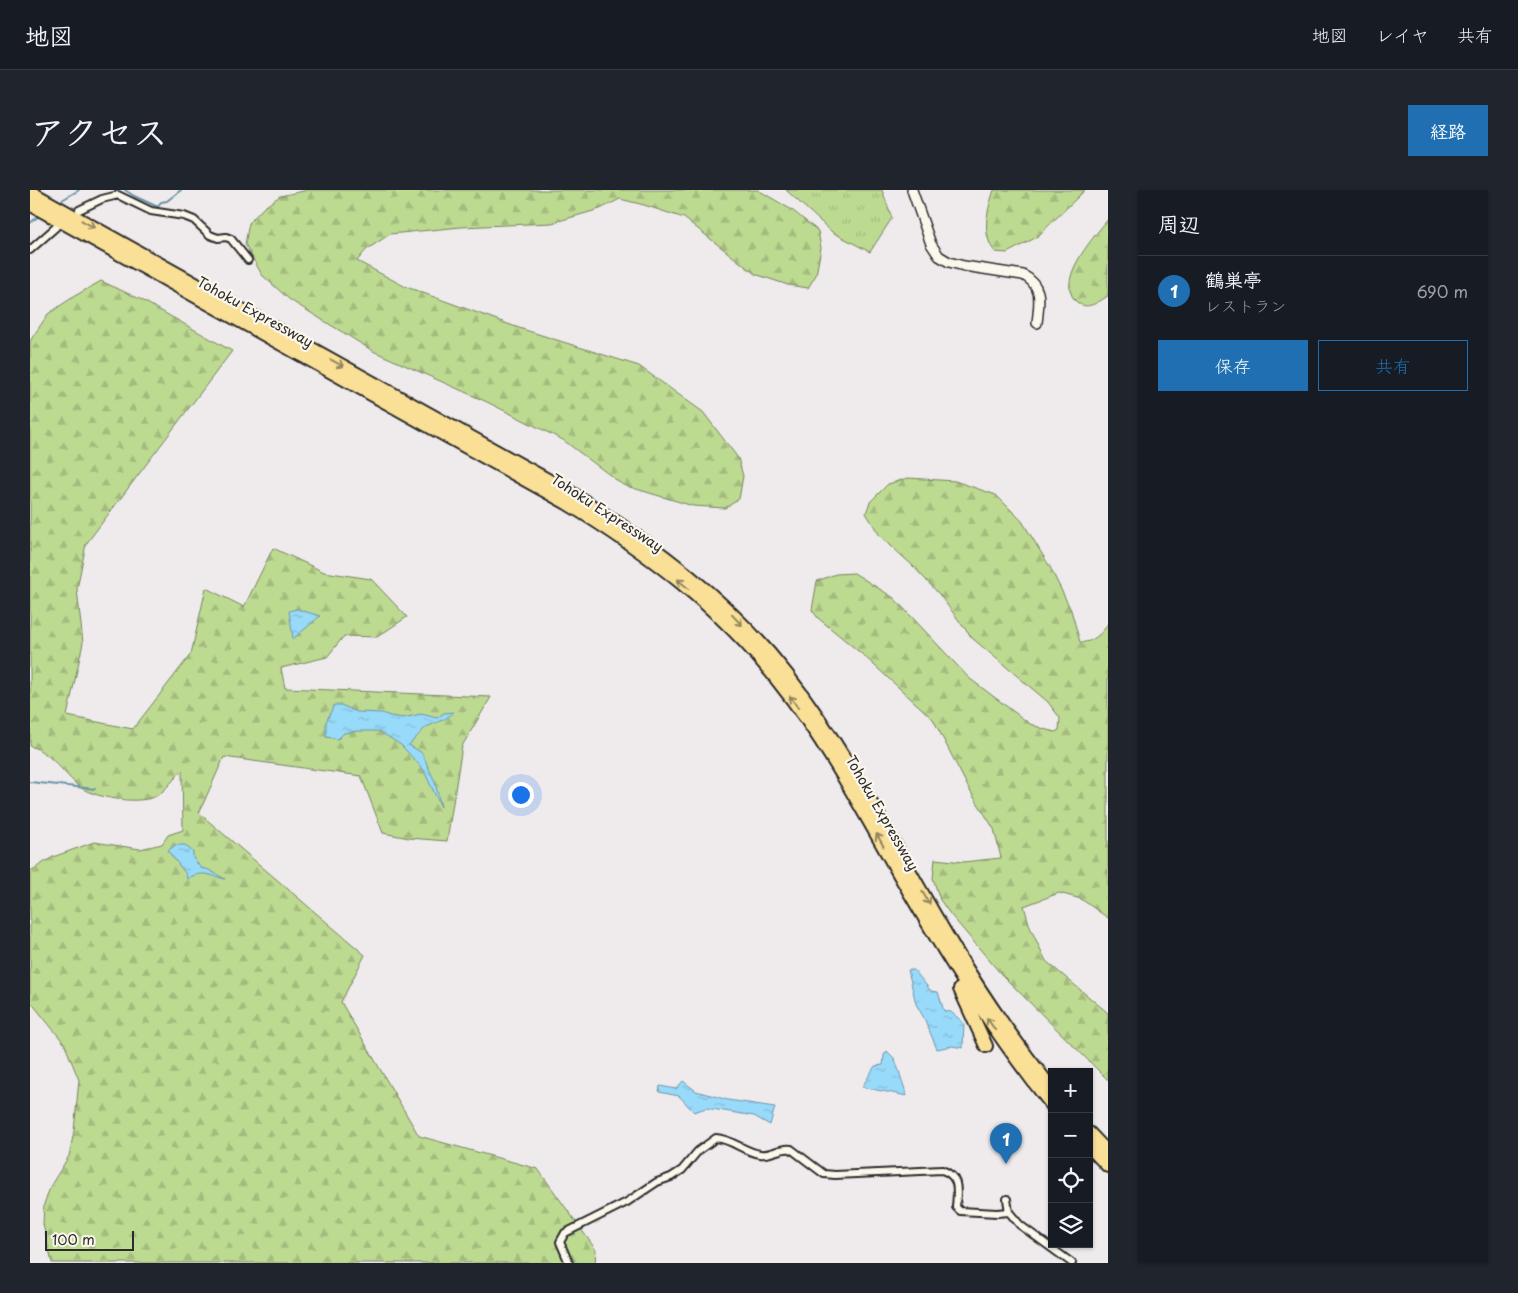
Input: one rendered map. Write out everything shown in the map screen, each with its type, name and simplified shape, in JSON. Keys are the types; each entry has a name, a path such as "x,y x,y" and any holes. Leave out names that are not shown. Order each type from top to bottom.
{"highway":[{"name":"Tohoku Expressway","path":"30,192 571,493 629,530 711,595 768,652 792,681 827,730 870,800 959,956 1015,1041 1048,1084"},
{"name":"Tohoku Expressway","path":"30,204 551,493 604,525 650,557 729,626 779,682 827,748 976,1002 1000,1038 1048,1100"},
{"path":"898,871 916,915 960,990 986,1046"},
{"path":"1093,1131 1108,1145"},
{"path":"1093,1137 1108,1153"},
{"path":"1093,1150 1108,1166"}],"street":[{"path":"912,190 932,244 939,256 948,262 964,266 1023,275 1036,284 1039,293 1037,323"},
{"path":"79,210 102,198 118,195 151,211 184,216 194,220 210,235 231,239 248,260"},
{"path":"30,250 56,227"},
{"path":"569,1263 560,1242 565,1233 627,1202 657,1182 671,1177 682,1170 698,1151 716,1138 724,1138 752,1153 764,1155 786,1148 791,1149 824,1174 835,1176 942,1170 951,1173 955,1179 958,1188 956,1207 960,1211 1010,1212"},
{"path":"1007,1198 1010,1212 1027,1231 1072,1263"}],"green space":[{"path":"308,190 758,190 792,210 818,231 821,248 816,275 808,288 788,285 755,274 684,218 620,199 600,209 552,223 461,227 390,234 366,250 357,261 404,286 519,328 639,366 703,412 738,458 743,476 739,499 725,508 693,506 623,485 563,440 487,402 373,351 290,300 262,275 245,244 249,223 263,208 280,196"},
{"path":"786,190 882,190 892,218 870,252 832,232"},
{"path":"994,190 1085,190 1037,237 1007,253 995,252 987,235 987,216"},
{"path":"1108,219 1108,296 1089,306 1081,305 1071,293 1070,283 1073,271 1086,247"},
{"path":"101,281 140,299 232,351 86,544 77,589 83,643 67,716 133,729 191,654 206,588 244,607 273,548 324,572 371,579 407,617 377,637 344,636 327,657 281,668 285,688 491,697 462,746 447,841 409,838 383,833 361,776 224,757 199,813 365,955 341,1002 419,1136 538,1169 596,1250 595,1263 52,1263 43,1224 44,1204 51,1185 69,1156 74,1131 79,1080 64,1043 30,1001 30,871 53,857 94,842 140,849 162,844 168,835 183,830 182,771 158,795 141,800 117,799 84,790 50,757 30,746 30,341 48,314"},
{"path":"908,478 955,481 996,495 1022,521 1050,567 1071,610 1080,642 1097,637 1108,623 1108,918 1081,899 1059,893 1024,906 1030,927 1046,961 1108,1013 1108,1080 1001,974 940,900 933,878 935,859 963,862 1001,858 994,829 970,791 933,719 863,655 818,618 812,610 817,581 836,574 854,573 894,598 969,678 1030,724 1055,732 1059,730 1060,718 1048,702 972,638 939,594 912,565 880,536 866,513 870,502 888,484"}],"water":[{"path":"297,609 320,616 293,639 289,611"},
{"path":"334,705 341,705 357,712 382,713 403,718 421,714 437,718 444,713 454,712 445,719 426,727 409,745 422,753 435,782 441,807 423,769 401,745 379,731 344,733 338,739 326,737 326,722"},
{"path":"175,845 185,845 193,852 193,858 201,868 209,870 225,879 201,874 187,879 186,874 168,851"},
{"path":"908,970 914,970 931,991 938,992 944,1011 951,1012 964,1023 963,1048 952,1046 937,1049 916,1004"},
{"path":"887,1051 895,1059 907,1096 862,1087 875,1066 883,1065 884,1055"},
{"path":"683,1081 696,1091 728,1100 775,1107 770,1125 754,1116 706,1108 694,1112 679,1096 659,1092 660,1086 676,1089"}],"waterway":[{"path":"62,200 79,190"},
{"path":"125,190 158,207 161,202 167,201 181,190"},
{"path":"30,223 39,216"},
{"path":"30,782 95,789"}],"place":[{"name":"鶴巣亭","path":"1006,1164"}]}
